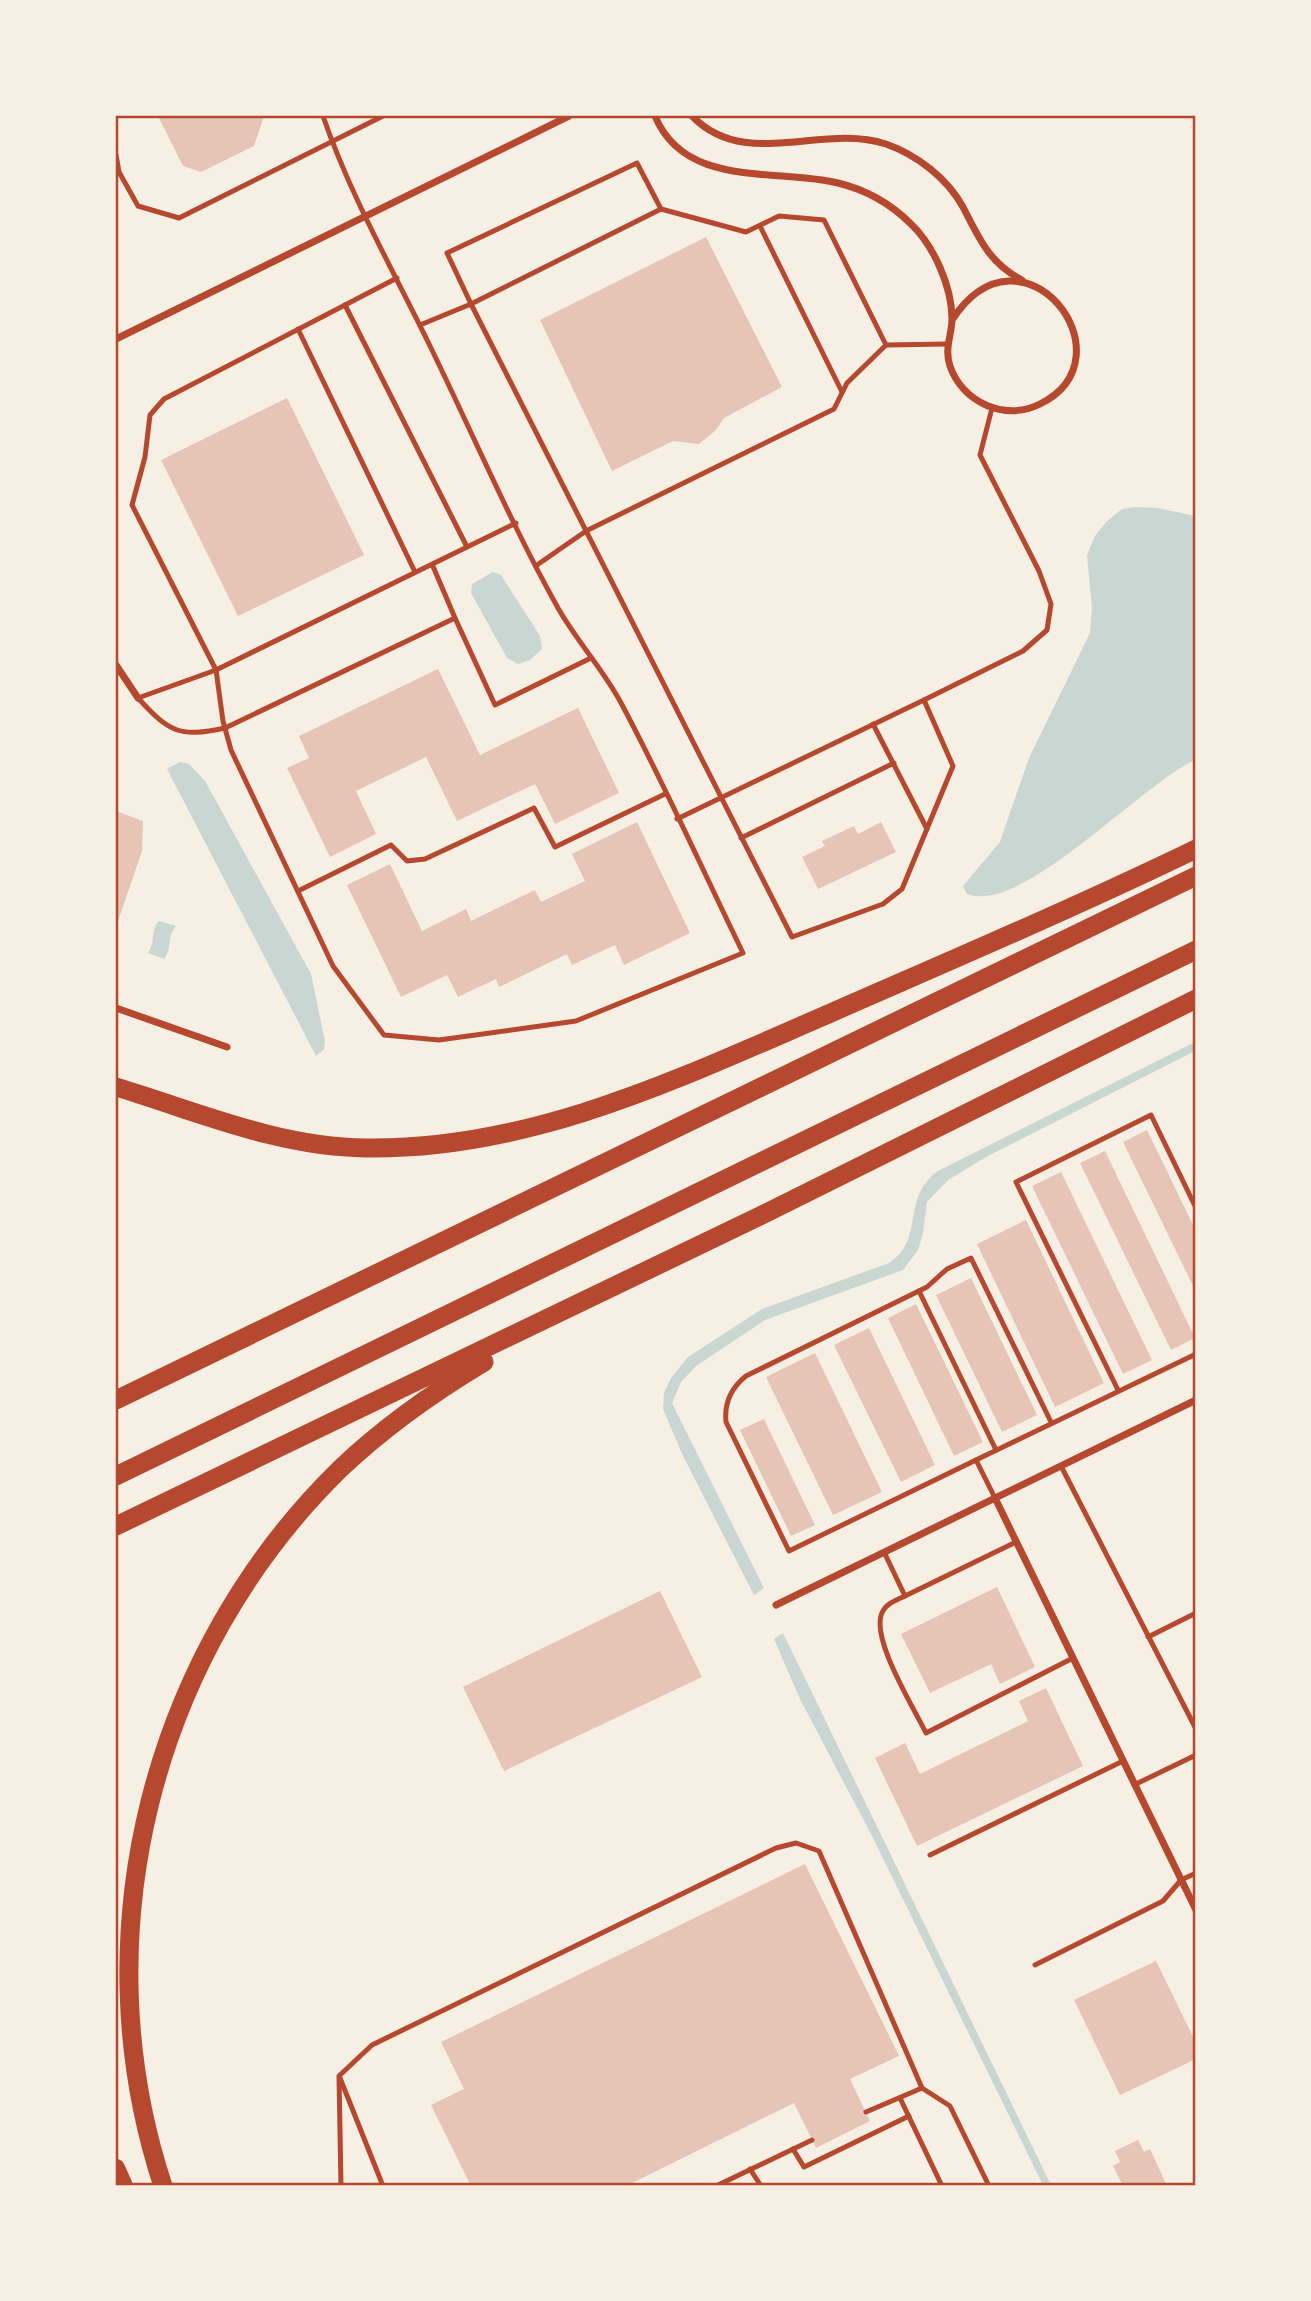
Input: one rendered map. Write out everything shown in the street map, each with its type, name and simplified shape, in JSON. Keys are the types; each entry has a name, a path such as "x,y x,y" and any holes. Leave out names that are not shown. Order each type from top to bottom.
{"highway":[{"path":"116,1087 234,1127 323,1146 428,1146 519,1132 579,1116 702,1069 1066,911 1195,849"},
{"path":"116,1400 1195,876"},
{"path":"116,1476 1195,950"},
{"path":"116,1527 577,1305 1195,999"},
{"path":"163,2186 142,2112 133,2057 128,1976 132,1893 152,1786 191,1681 256,1569 292,1521 341,1468 446,1385 577,1305"}],"main road":[{"path":"116,2168 124,2186"}],"street":[{"path":"116,339 569,116"},
{"path":"655,116 666,134 683,151 712,167 836,182 873,195 893,207 914,226 930,249 945,284 952,320 947,344 950,366 958,382 973,398 992,408 1020,410 1045,402 1061,388 1073,365 1076,343 1070,320 1052,296 1005,271 983,249 952,191 929,167 879,142 855,139 742,144 720,137 692,116"},
{"path":"952,320 964,303 983,288 1011,281 1028,284"},
{"path":"116,665 138,698"},
{"path":"116,1008 227,1047"},
{"path":"776,1605 1195,1400"},
{"path":"995,1498 1195,1910"}],"lane":[{"path":"323,116 366,215 397,278 420,325 516,523 537,565 558,609 619,698 743,953 576,1021 439,1040 384,1035 333,966 231,750 216,670 132,505 145,457 150,415 164,398 397,278"},
{"path":"116,155 119,172 138,206 179,218 383,116"},
{"path":"661,209 637,163 447,253 792,937 883,904 902,889 953,766 924,700"},
{"path":"420,325 471,304 661,209 746,232 779,216 824,220 886,345"},
{"path":"760,226 842,392"},
{"path":"345,305 467,547"},
{"path":"298,329 415,572"},
{"path":"537,565 586,531 834,410 847,383 886,345 947,344"},
{"path":"677,819 1023,651 1047,630 1051,604 1039,571 980,455 992,408"},
{"path":"455,618 225,728 197,734 178,732 161,723 138,698 216,670 516,523"},
{"path":"432,564 495,705 591,658"},
{"path":"873,724 927,830"},
{"path":"741,838 894,763"},
{"path":"298,891 391,845 407,861 425,859 534,808 555,847 665,794"},
{"path":"1118,1390 1016,1182 1151,1115 1195,1208"},
{"path":"1051,1422 971,1258 947,1269 939,1279 919,1290 746,1376 733,1390 725,1411 726,1422 789,1551 1195,1354"},
{"path":"919,1290 996,1450"},
{"path":"976,1460 995,1498"},
{"path":"1061,1466 1195,1729"},
{"path":"1016,1542 905,1596 888,1605 881,1613 881,1637 926,1733 1073,1658"},
{"path":"884,1552 905,1596"},
{"path":"1149,1637 1195,1613"},
{"path":"1134,1785 1195,1755"},
{"path":"930,1855 1123,1761"},
{"path":"341,2186 338,2076 372,2045 775,1848 796,1843 819,1852 922,2088 950,2106 989,2186"},
{"path":"1035,1965 1163,1900 1181,1880 1195,1873"},
{"path":"338,2076 383,2186"},
{"path":"866,2112 922,2088"},
{"path":"900,2098 942,2186"},
{"path":"793,2148 804,2167 909,2116"},
{"path":"716,2186 812,2140"},
{"path":"750,2169 761,2186"}],"shaded area":[{"path":"1158,508 1195,516 1195,760 1144,794 1049,867 1018,885 990,895 967,894 963,886 1000,842 1029,758 1090,633 1092,608 1087,555 1095,536 1107,521 1122,509"},
{"path":"493,572 501,575 540,636 542,649 530,660 518,664 507,658 471,593 472,584"},
{"path":"180,762 189,764 205,781 311,974 325,1041 324,1049 316,1056 167,769"},
{"path":"159,921 176,926 164,959 148,953"},
{"path":"1195,1042 1195,1051 988,1156 948,1180 927,1202 918,1250 903,1270 765,1320 696,1366 681,1382 672,1403 764,1588 754,1595 683,1456 663,1409 664,1393 671,1378 688,1357 762,1309 889,1263 907,1242 920,1193 938,1171"},
{"path":"783,1633 1051,2185 1043,2185 872,1836 800,1699 774,1639"}],"building":[{"path":"158,116 264,116 254,146 201,172 183,166"},
{"path":"706,237 782,387 724,418 716,430 699,444 673,441 612,471 540,320"},
{"path":"287,398 364,555 238,616 161,460"},
{"path":"438,669 480,755 578,708 619,793 555,824 535,784 457,821 426,757 356,791 376,834 330,857 287,768 309,758 299,736"},
{"path":"116,811 143,821 142,851 116,927"},
{"path":"637,822 690,933 624,965 615,945 572,965 567,954 499,987 496,979 458,997 447,975 401,997 347,885 390,864 422,931 466,909 471,921 535,890 541,902 585,881 572,854"},
{"path":"881,822 896,852 818,889 802,857 825,846 822,841 854,826 858,834"},
{"path":"1147,1130 1196,1231 1196,1292 1123,1142"},
{"path":"1105,1151 1195,1338 1171,1350 1080,1163"},
{"path":"1061,1172 1152,1360 1123,1374 1032,1186"},
{"path":"1026,1220 1104,1383 1055,1407 977,1244"},
{"path":"971,1278 1037,1415 1002,1432 936,1295"},
{"path":"916,1304 983,1442 954,1456 888,1318"},
{"path":"869,1328 935,1465 901,1482 834,1345"},
{"path":"815,1353 882,1492 833,1515 766,1377"},
{"path":"764,1419 815,1525 791,1536 740,1430"},
{"path":"997,1587 1035,1667 1000,1684 991,1664 930,1693 901,1634"},
{"path":"660,1591 702,1677 504,1771 463,1687"},
{"path":"1046,1688 1083,1766 917,1846 875,1758 905,1743 920,1774 1028,1721 1019,1701"},
{"path":"805,1864 899,2056 850,2079 870,2121 816,2148 794,2103 626,2186 471,2186 431,2105 464,2089 441,2042"},
{"path":"1156,1961 1196,2043 1196,2059 1120,2095 1074,2000"},
{"path":"1138,2140 1144,2152 1150,2149 1167,2186 1123,2186 1113,2166 1120,2162 1115,2151"}]}
